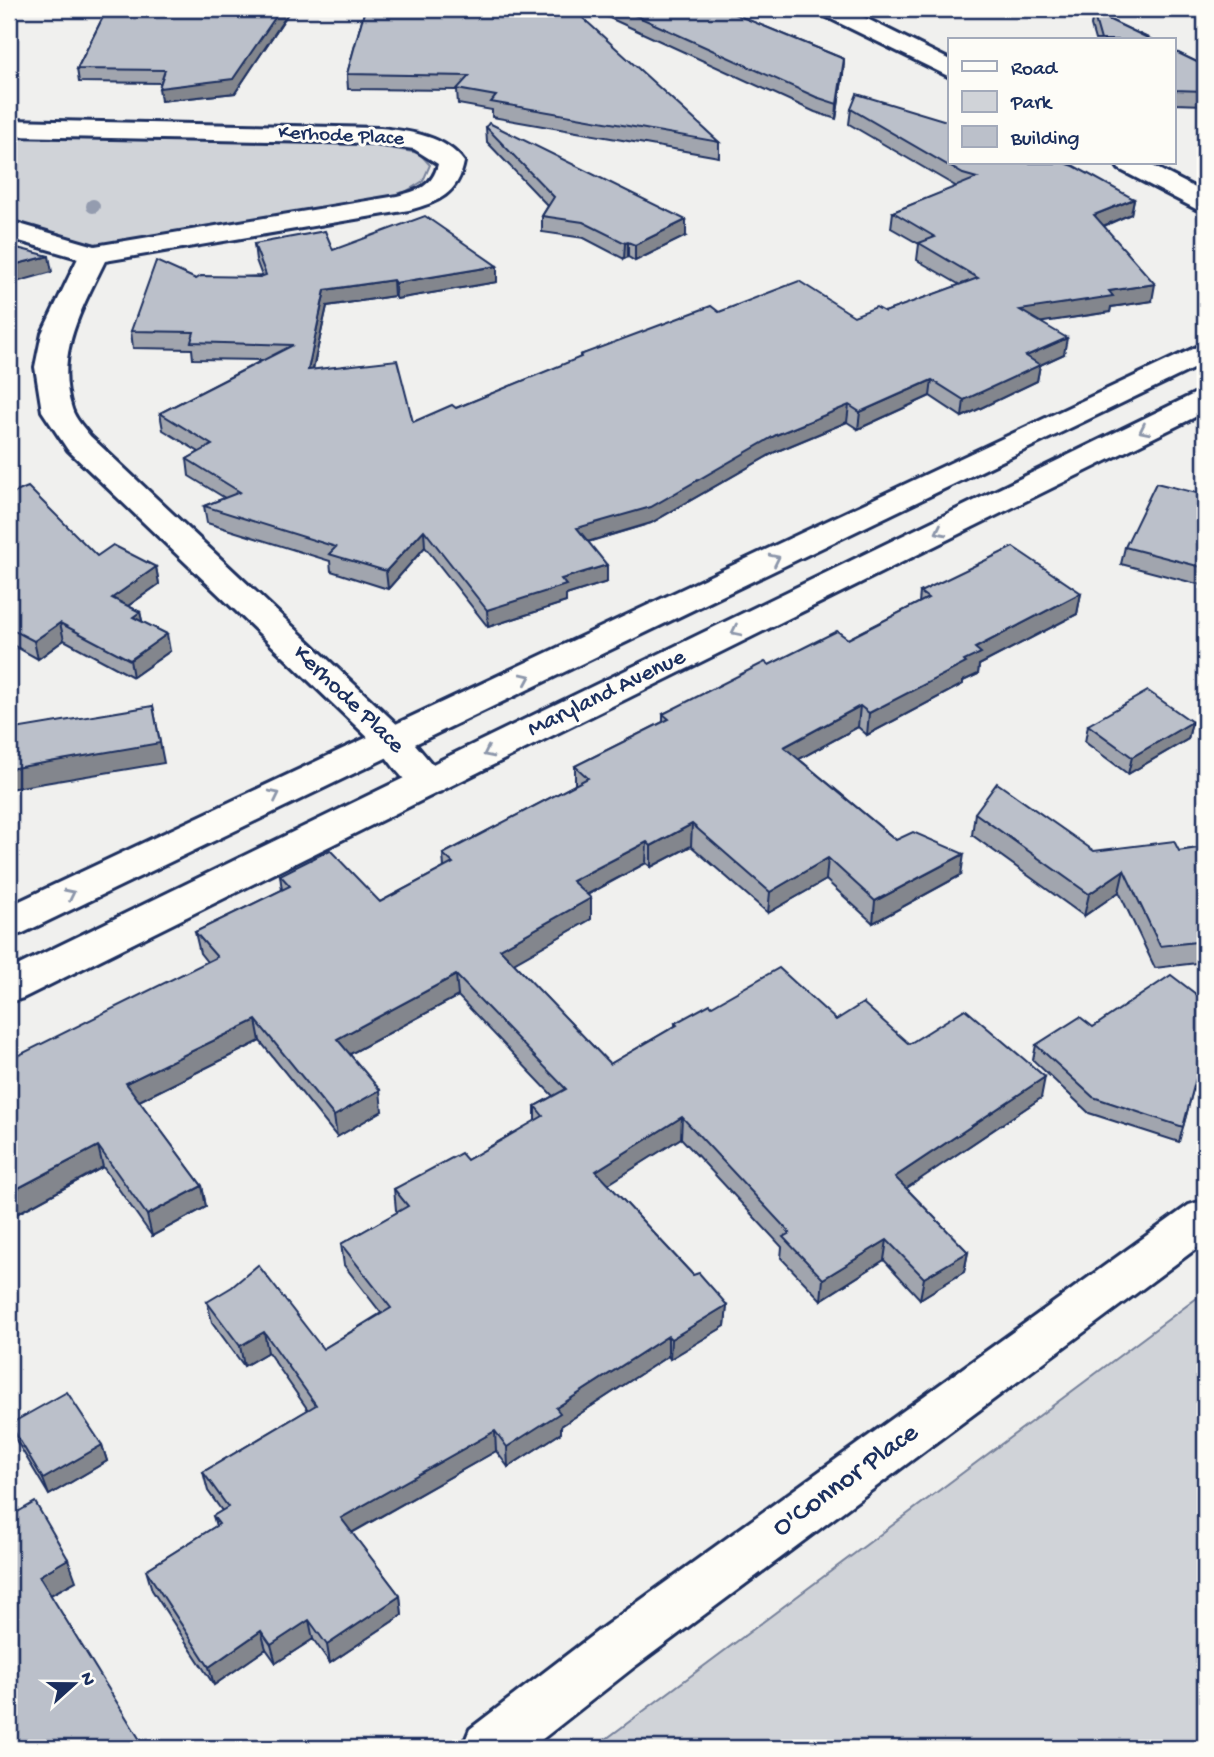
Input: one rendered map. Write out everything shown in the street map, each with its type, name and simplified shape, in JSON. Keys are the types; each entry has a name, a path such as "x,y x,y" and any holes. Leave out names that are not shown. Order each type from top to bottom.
{"street":[{"path":"830,9 948,69"},
{"name":"Kerhode Place","path":"9,128 369,135 421,141 439,149 451,162 450,178 442,187 428,196 400,204 94,254 9,229"},
{"path":"1130,164 1205,203"},
{"name":"Kerhode Place","path":"94,254 56,333 50,367 57,411 79,443 391,739 429,782"},
{"name":"Maryland Avenue","path":"9,923 391,739 597,646 1205,352"},
{"name":"Maryland Avenue","path":"9,987 1205,400"},
{"name":"O'Connor Place","path":"489,1748 616,1649 1205,1218"}],"green space":[{"path":"9,135 371,145 419,153 430,165 423,181 394,199 99,245 9,224"},
{"path":"1205,1292 1205,1748 594,1748"}],"building":[{"path":"107,9 281,9 233,79 159,88 165,70 77,69"},
{"path":"365,9 573,9 719,142 491,102 496,96 457,89 469,76 347,74"},
{"path":"621,9 722,9 844,59 837,104 816,97"},
{"path":"1093,12 1148,38 1100,38"},
{"path":"1176,52 1205,66 1205,91 1176,90"},
{"path":"857,94 948,121 948,164 1068,164 1134,199 1094,215 1155,284 1109,291 1113,296 1020,310 1067,338 1026,356 1040,365 964,400 932,380 860,412 849,405 776,435 651,507 577,528 607,565 561,579 566,585 487,610 424,530 386,571 329,554 336,547 204,506 240,492 187,459 212,445 160,413 293,345 191,342 194,332 131,331 156,261 196,279 201,276 260,277 266,275 254,244 325,231 333,250 425,216 497,266 395,283 393,280 325,290 308,370 397,360 413,422 452,405 456,408 581,357 580,355 711,306 719,312 799,281 854,316 876,307 885,312 978,278 919,243 935,237 893,212 977,178 963,174 851,109"},
{"path":"489,123 686,220 635,245 625,243 583,222 542,216 554,197 486,127"},
{"path":"9,246 49,256 9,266"},
{"path":"1156,483 1205,495 1205,568 1125,547"},
{"path":"28,487 97,556 113,545 156,567 112,598 140,612 133,617 167,634 130,660 60,623 34,641 9,628 9,495"},
{"path":"1013,547 1081,593 975,648 981,653 964,661 966,663 869,713 860,706 784,747 896,840 913,832 964,854 875,901 828,858 770,892 692,824 651,846 647,842 572,881 591,898 500,949 610,1064 677,1025 675,1023 710,1004 712,1006 779,968 836,1020 863,1003 909,1044 965,1009 1045,1077 895,1177 968,1252 924,1278 887,1240 823,1279 783,1237 790,1233 682,1117 596,1171 693,1275 699,1273 727,1305 671,1339 668,1336 556,1408 560,1413 507,1447 495,1431 341,1518 400,1596 327,1645 309,1620 271,1645 261,1631 209,1667 146,1570 219,1524 213,1516 228,1507 203,1472 316,1405 264,1332 240,1346 207,1302 232,1287 258,1265 323,1349 391,1308 341,1244 408,1206 394,1189 461,1153 467,1160 543,1116 535,1106 566,1089 456,975 337,1039 380,1090 334,1116 256,1020 126,1083 202,1186 147,1215 98,1146 9,1193 9,1060 217,957 195,932 290,886 280,875 330,850 380,902 453,863 443,854 588,778 575,766 669,719 663,714 765,662 769,665 837,631 848,639 928,598 920,592"},
{"path":"1148,691 1192,722 1132,757 1088,725"},
{"path":"153,706 160,743 9,769 9,730"},
{"path":"997,783 1094,851 1174,841 1179,851 1205,847 1205,941 1160,946 1124,870 1089,894 975,813"},
{"path":"1171,975 1205,1001 1205,1062 1199,1067 1183,1127 1093,1097 1036,1045 1080,1017 1093,1027"},
{"path":"67,1392 102,1445 43,1479 10,1424"},
{"path":"35,1502 68,1559 39,1576 145,1748 9,1748 9,1517"}]}
